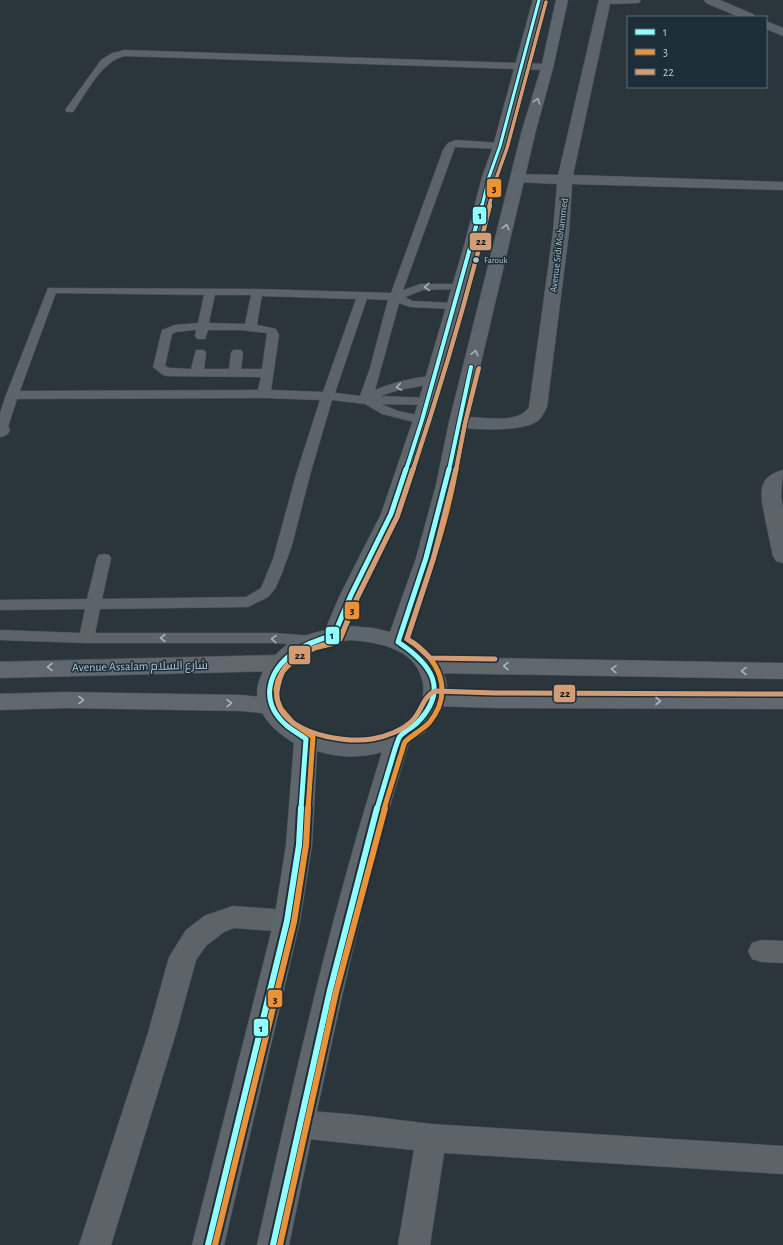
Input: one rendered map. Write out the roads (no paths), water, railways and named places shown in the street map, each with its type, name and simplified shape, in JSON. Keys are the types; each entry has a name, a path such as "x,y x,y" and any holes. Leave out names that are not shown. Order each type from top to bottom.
{"main road":[{"path":"334,635 351,595 391,514 425,411 473,242 489,177 500,146 539,0"},
{"path":"398,642 426,558 446,484 458,422 529,130 547,67 562,0"},
{"path":"350,633 367,634 398,642 412,650 427,665 434,680 434,698 425,717 414,728 399,737 377,745 352,748 323,745 306,739 292,732 281,722 271,706 268,693 270,680 280,663 298,648 313,641 334,635 350,633"},
{"path":"273,1245 299,1124 352,900 383,787 399,737"},
{"path":"208,1245 287,921 299,845 306,739"}],"street":[{"path":"605,0 635,0"},
{"name":"Avenue Sidi Mohammed","path":"458,422 500,424 526,420 531,417 538,407 561,232 565,178 605,0"},
{"path":"710,0 747,16"},
{"path":"767,25 783,32"},
{"path":"517,178 565,178 783,186"},
{"path":"783,476 774,482 771,489 771,498 783,556"},
{"name":"Avenue Assalam شارع السلام","path":"0,670 280,663"},
{"path":"427,665 783,671"},
{"path":"434,698 496,700 783,701"},
{"path":"0,702 66,700 241,703 271,706"},
{"path":"95,1245 162,1033 183,957 196,938 214,924 233,917 287,921"},
{"path":"299,1124 358,1129 431,1138 783,1160"},
{"path":"414,1245 431,1138"}],"lane":[{"path":"70,110 104,62 118,54 130,53 547,67"},
{"path":"367,400 395,297 448,150 451,145 468,143 500,146"},
{"path":"395,297 423,286 460,286"},
{"path":"0,431 52,290 257,292 395,297 410,304 454,306"},
{"path":"202,331 210,292"},
{"path":"243,330 257,292"},
{"path":"0,605 248,602 265,593 282,558 303,475 327,396 363,296"},
{"path":"264,394 268,373 273,335 272,332 266,329 202,331 178,328 166,332 159,367 167,372 268,373"},
{"path":"197,372 200,353"},
{"path":"235,372 237,353"},
{"path":"367,400 389,389 433,380"},
{"path":"12,395 264,394 327,396 367,400 425,411"},
{"path":"367,400 384,410 425,411"},
{"path":"86,638 104,558"},
{"path":"0,635 86,638 274,638 313,641"}],"place":[{"name":"Farouk","path":"476,260"}]}
